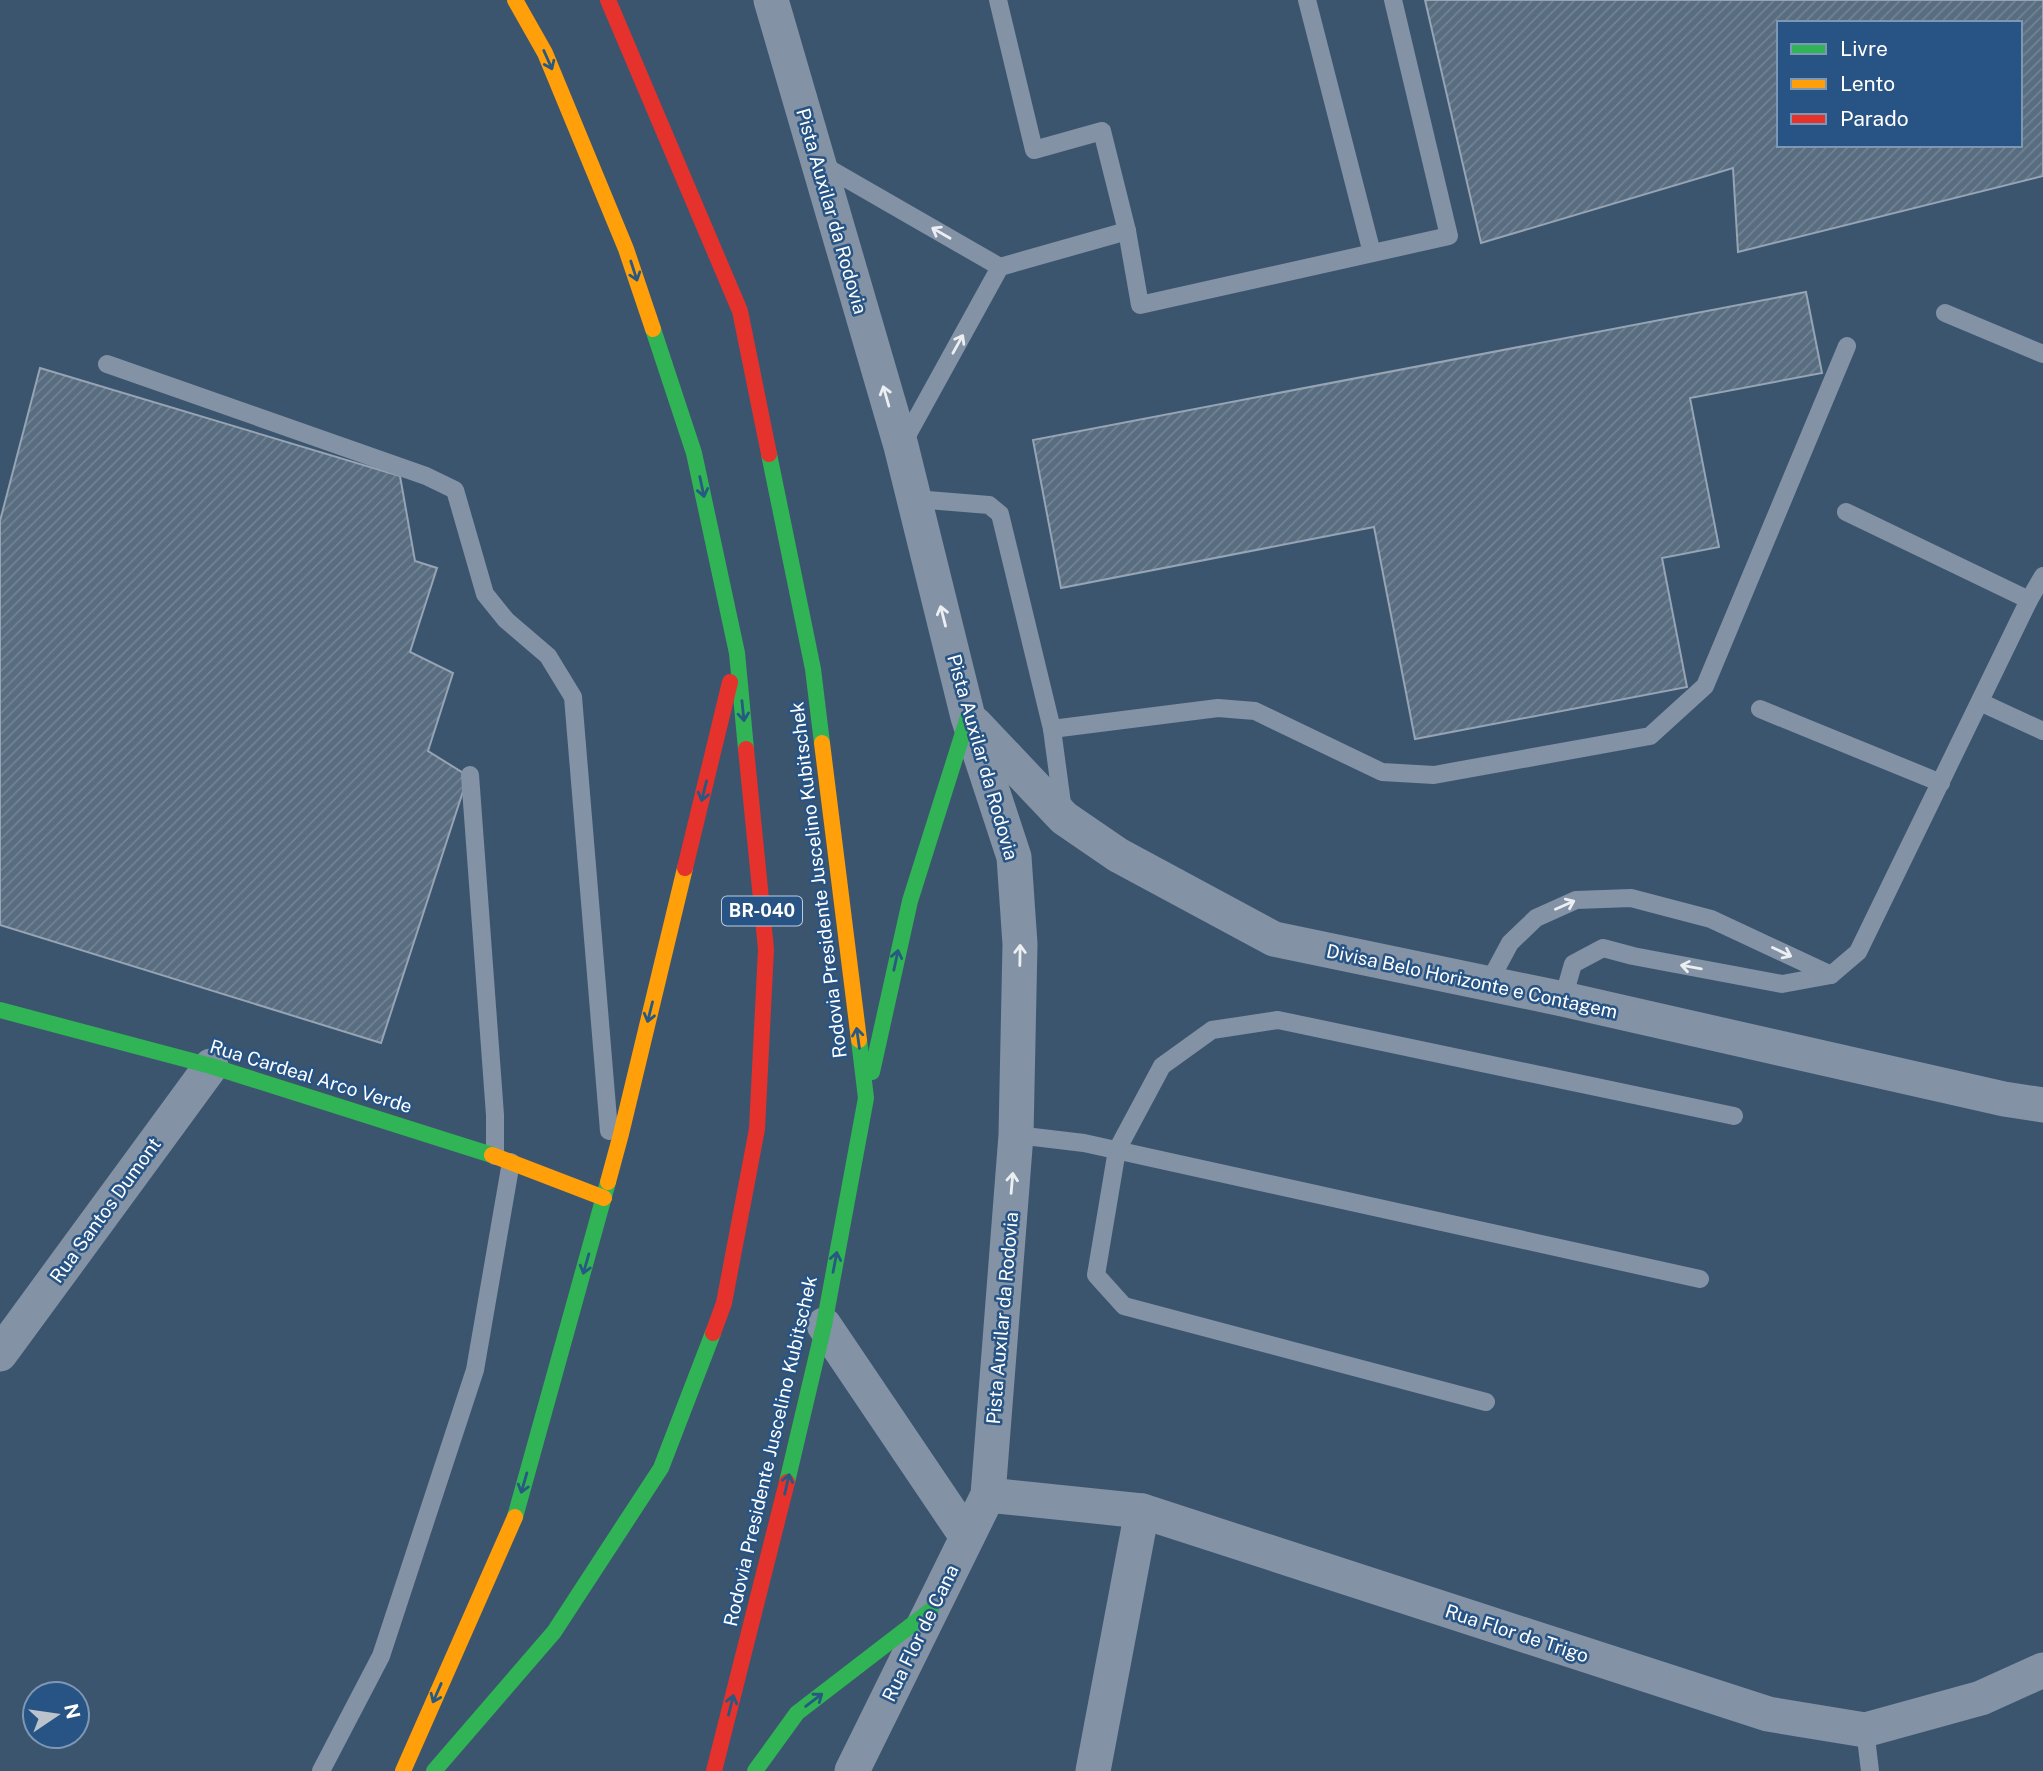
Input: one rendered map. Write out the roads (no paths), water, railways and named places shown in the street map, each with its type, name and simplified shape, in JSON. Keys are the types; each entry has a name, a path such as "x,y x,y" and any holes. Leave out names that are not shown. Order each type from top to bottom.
{"main road":[{"name":"BR-040","path":"434,1771 554,1632 661,1468 724,1303 757,1129 766,949 737,653 694,453 631,262 545,53 515,0"},
{"name":"Rodovia Presidente Juscelino Kubitschek","path":"608,0 740,311 813,670 866,1098 824,1325 779,1518 714,1771"},
{"path":"403,1771 514,1519 612,1167 737,653"},
{"path":"866,1098 909,901 968,717"},
{"name":"Rua Cardeal Arco Verde","path":"0,1010 211,1066 503,1159 604,1198"},
{"path":"755,1771 797,1713 932,1610"}],"street":[{"name":"Pista Auxilar da Rodovia","path":"771,0 901,446 968,717 1014,857 1020,944 1016,1135 988,1495"},
{"name":"Divisa Belo Horizonte e Contagem","path":"968,717 1064,818 1118,855 1274,939 1563,999 2004,1099 2043,1105"},
{"name":"Rua Santos Dumont","path":"0,1354 211,1066"},
{"path":"824,1325 967,1537"},
{"name":"Rua Flor de Trigo","path":"988,1495 1142,1511 1768,1714 1865,1730 1981,1699 2043,1670"},
{"name":"Rua Flor de Cana","path":"852,1771 988,1495"},
{"path":"1096,1769 1142,1511"}],"lane":[{"path":"998,0 1034,150 1102,131 1127,231 1140,305 1449,236 1393,0"},
{"path":"1307,0 1372,253"},
{"path":"818,162 1000,267"},
{"path":"901,446 1000,267 1127,231"},
{"path":"1945,313 2043,354"},
{"path":"1052,729 1218,708 1255,712 1382,772 1434,775 1650,736 1705,686 1847,346"},
{"path":"107,364 426,476 455,490 485,594 506,620 548,656 573,697 612,1167"},
{"path":"915,499 989,505 1000,514 1052,729 1064,818"},
{"path":"1846,512 2029,600"},
{"path":"1563,999 1573,964 1603,948 1782,984 1831,975 1858,952 2043,576"},
{"path":"1980,702 2043,731"},
{"path":"1760,709 1941,783"},
{"path":"321,1771 381,1656 475,1370 503,1159 495,1115 470,775"},
{"path":"1488,984 1510,943 1536,918 1576,900 1631,898 1711,919 1831,975"},
{"path":"1486,1402 1124,1306 1096,1275 1117,1150 1162,1066 1212,1030 1278,1020 1734,1116"},
{"path":"1016,1135 1084,1143 1700,1279"},
{"path":"1865,1730 1870,1771"}]}
